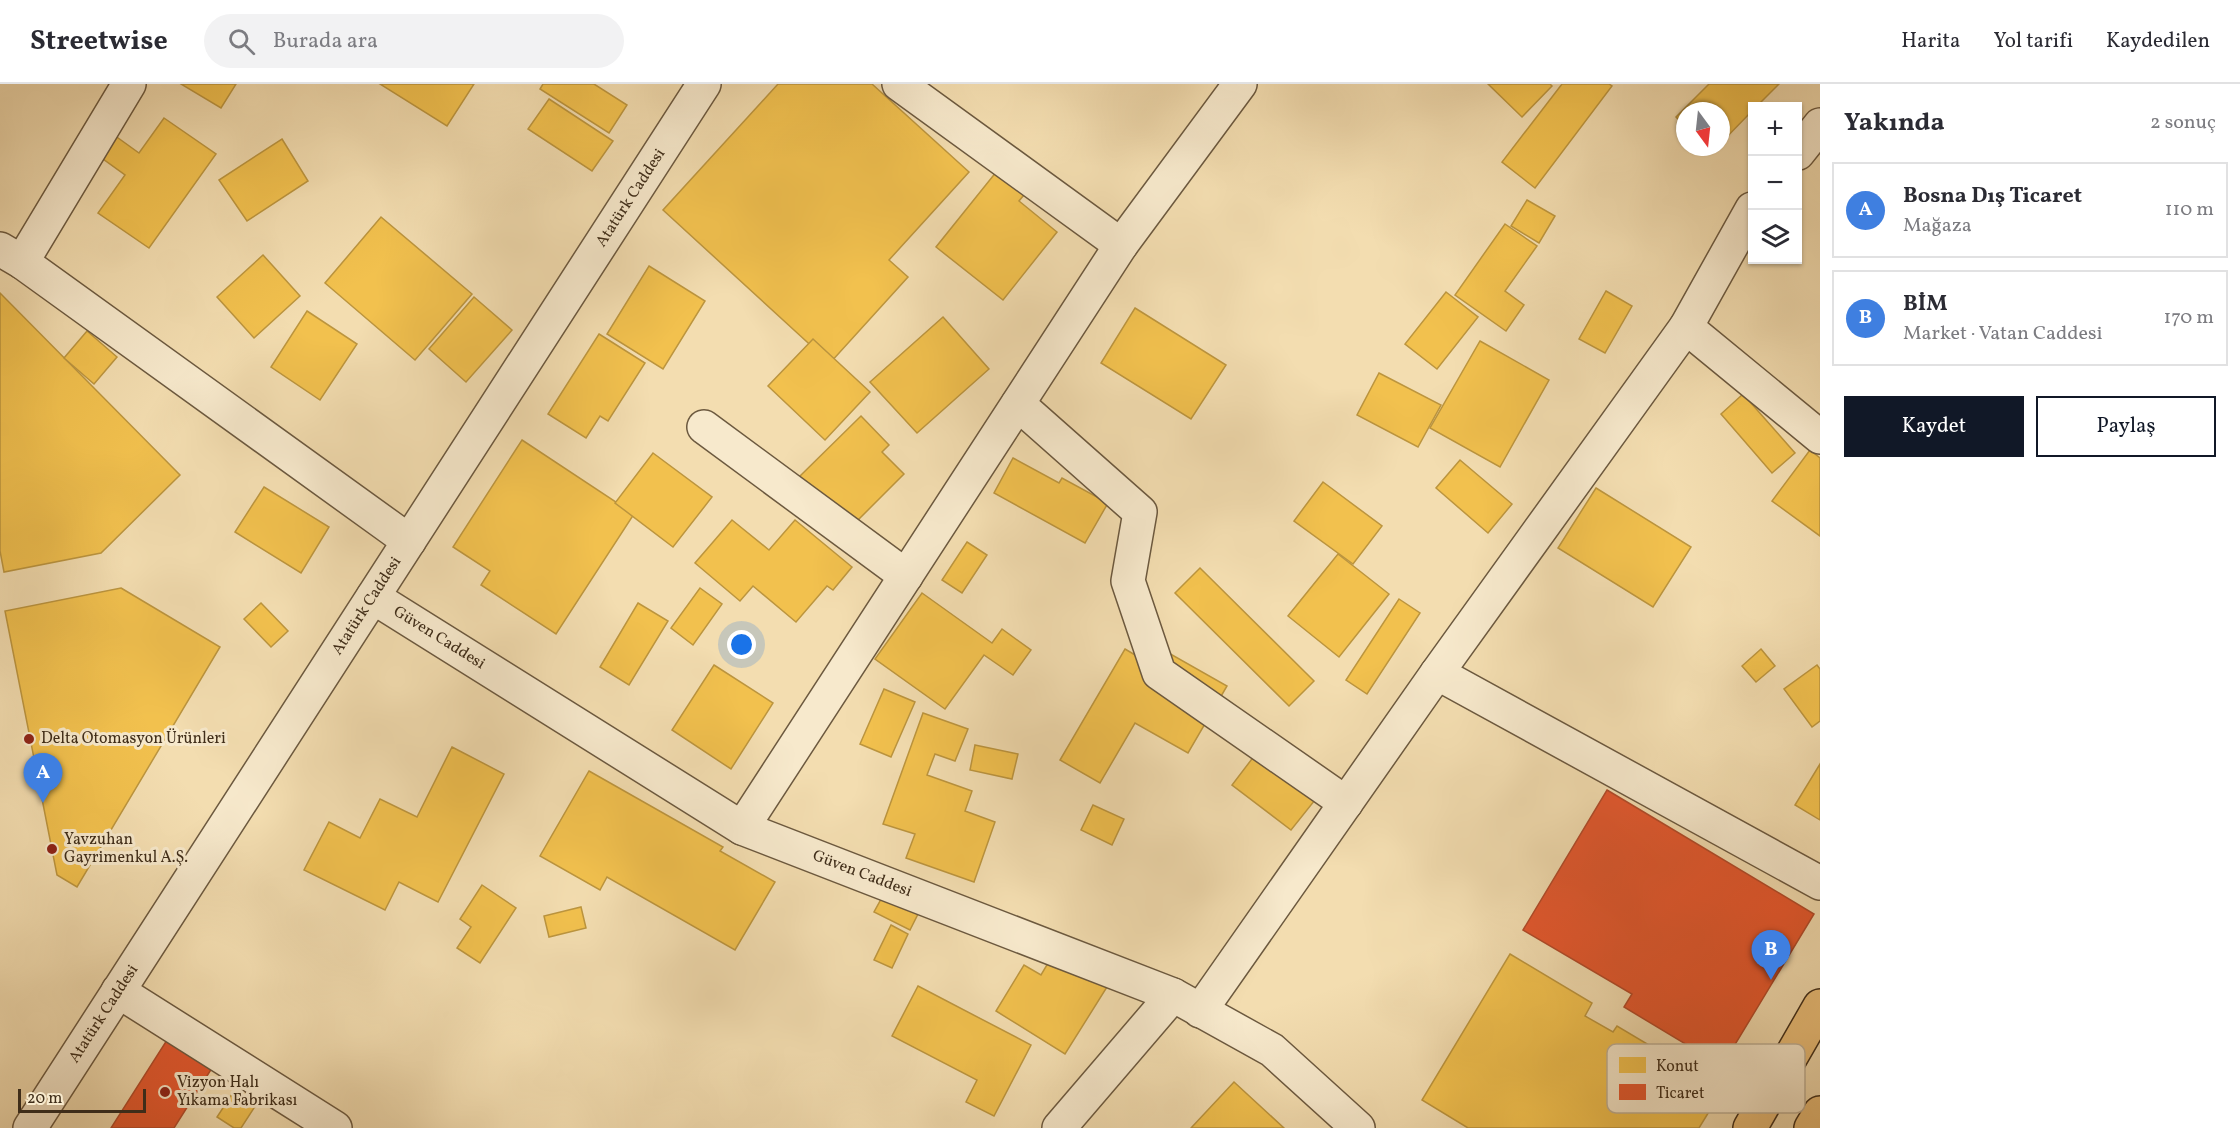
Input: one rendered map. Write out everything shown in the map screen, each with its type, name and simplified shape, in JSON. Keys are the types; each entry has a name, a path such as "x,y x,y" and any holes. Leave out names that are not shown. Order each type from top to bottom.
{"main road":[{"path":"1798,1044 1820,1006"},
{"path":"1750,1128 1759,1113"},
{"path":"1811,1128 1820,1113"}],"street":[{"path":"129,84 11,256 409,541"},
{"name":"Atatürk Caddesi","path":"30,1128 704,84"},
{"path":"899,84 1121,245"},
{"path":"742,828 1121,245 1240,84"},
{"path":"1802,147 1820,125"},
{"path":"1059,1128 1187,1003 1346,803 1686,327 1751,210"},
{"path":"1686,327 1820,437"},
{"path":"1018,404 1140,512 1128,581 1159,673 1346,803"},
{"path":"704,427 906,576"},
{"name":"Güven Caddesi","path":"373,597 742,828 1187,1003 1272,1050 1358,1128"},
{"path":"1437,673 1820,883"},
{"path":"118,991 334,1128"}],"building: Konut":[{"path":"181,84 236,84 221,108"},
{"path":"380,84 474,84 447,126"},
{"path":"543,84 594,84 627,105 609,133 540,89"},
{"path":"778,84 872,84 969,172 889,260 908,277 830,363 663,210"},
{"path":"1488,84 1550,84 1552,86 1522,117"},
{"path":"1562,84 1609,84 1612,86 1535,188 1502,162"},
{"path":"1709,84 1779,84 1761,102 1748,102 1748,115 1730,134 1730,102 1691,102"},
{"path":"549,99 613,141 592,171 528,129"},
{"path":"164,118 216,154 149,248 98,213 125,175 92,151 107,130 139,153"},
{"path":"282,139 308,181 247,221 219,180"},
{"path":"1005,161 1033,184 1019,201 1057,232 1003,300 936,247"},
{"path":"1527,200 1555,216 1539,243 1511,226"},
{"path":"381,217 472,294 415,360 325,283"},
{"path":"1505,224 1537,246 1505,291 1524,305 1506,331 1455,295"},
{"path":"263,255 300,296 254,338 217,297"},
{"path":"649,266 705,301 663,369 607,334"},
{"path":"1606,291 1632,306 1605,353 1579,339"},
{"path":"1446,292 1478,317 1437,369 1405,344"},
{"path":"0,293 180,475 101,553 4,572 0,551"},
{"path":"474,297 512,330 466,382 429,349"},
{"path":"1135,308 1226,365 1191,419 1101,363"},
{"path":"307,311 357,344 320,400 271,367"},
{"path":"943,317 989,369 917,433 870,382"},
{"path":"87,331 117,357 94,384 64,358"},
{"path":"599,334 645,363 608,421 600,416 586,438 548,414"},
{"path":"813,339 870,392 825,440 768,386"},
{"path":"1480,341 1549,380 1500,467 1430,428"},
{"path":"1379,373 1441,405 1418,447 1357,415"},
{"path":"1743,394 1795,453 1772,473 1721,414"},
{"path":"861,416 889,445 882,452 904,474 849,529 798,478"},
{"path":"522,440 634,514 556,634 481,585 490,571 453,547"},
{"path":"1810,450 1820,458 1820,536 1772,501"},
{"path":"653,453 712,497 673,547 615,503"},
{"path":"1013,458 1059,483 1062,478 1108,503 1085,543 994,493"},
{"path":"1460,460 1512,504 1488,533 1436,488"},
{"path":"1323,482 1382,526 1353,564 1294,521"},
{"path":"264,487 329,527 301,573 235,532"},
{"path":"1596,488 1691,547 1653,607 1558,548"},
{"path":"732,520 769,550 795,520 852,567 833,590 827,586 796,622 753,586 740,601 695,563"},
{"path":"967,542 987,555 962,593 942,580"},
{"path":"1338,554 1389,594 1339,657 1288,616"},
{"path":"1200,568 1314,681 1289,706 1175,593"},
{"path":"121,588 220,647 77,887 57,875 5,611"},
{"path":"700,588 722,604 693,645 671,628"},
{"path":"922,593 992,643 1002,629 1031,650 1013,675 984,655 945,709 875,659"},
{"path":"1399,599 1420,613 1367,694 1346,680"},
{"path":"261,603 288,631 271,647 244,619"},
{"path":"638,603 668,621 629,685 600,667"},
{"path":"1125,649 1157,668 1167,652 1227,686 1188,753 1135,723 1100,783 1060,760"},
{"path":"1761,649 1775,666 1756,682 1742,666"},
{"path":"714,665 773,703 731,769 672,730"},
{"path":"1817,665 1820,669 1820,721 1812,727 1784,689"},
{"path":"884,689 915,702 891,757 860,744"},
{"path":"923,713 968,729 955,761 935,754 927,775 972,791 965,811 995,822 974,882 906,858 915,834 883,824"},
{"path":"1271,734 1331,780 1291,830 1232,785"},
{"path":"975,745 1018,754 1012,779 970,770"},
{"path":"452,747 504,774 438,902 399,882 385,910 304,870 329,822 360,838 380,799 417,817"},
{"path":"1820,764 1820,820 1795,805"},
{"path":"589,771 723,847 720,851 775,882 735,950 607,877 600,890 540,856"},
{"path":"1093,805 1124,819 1112,845 1081,830"},
{"path":"482,885 516,908 480,963 457,948 471,927 460,919"},
{"path":"885,892 920,910 910,930 874,912"},
{"path":"581,907 586,928 549,937 544,916"},
{"path":"891,925 908,934 892,968 874,960"},
{"path":"1054,953 1107,987 1065,1054 996,1011 1024,965 1041,975"},
{"path":"1510,954 1592,1003 1585,1016 1613,1032 1617,1026 1647,1044 1607,1044 1607,1113 1708,1113 1699,1128 1468,1128 1422,1100"},
{"path":"918,986 1031,1045 994,1116 966,1102 977,1080 892,1036"},
{"path":"1234,1082 1284,1128 1191,1128"},
{"path":"234,1091 256,1105 241,1128 234,1128 217,1117"}],"building: Ticaret":[{"path":"1607,790 1814,914 1735,1044 1685,1044 1624,1007 1632,994 1523,930"},
{"name":"Vizyon Halı Yıkama Fabrikası","path":"174,1029 219,1057 174,1128 111,1128"}],"place":[{"name":"Delta Otomasyon Ürünleri","path":"29,739"},
{"name":"Bosna Dış Ticaret","path":"43,803"},
{"name":"Yavzuhan Gayrimenkul A.Ş.","path":"52,849"},
{"name":"BİM","path":"1771,980"},
{"name":"Vizyon Halı Yıkama Fabrikası","path":"165,1092"}]}
